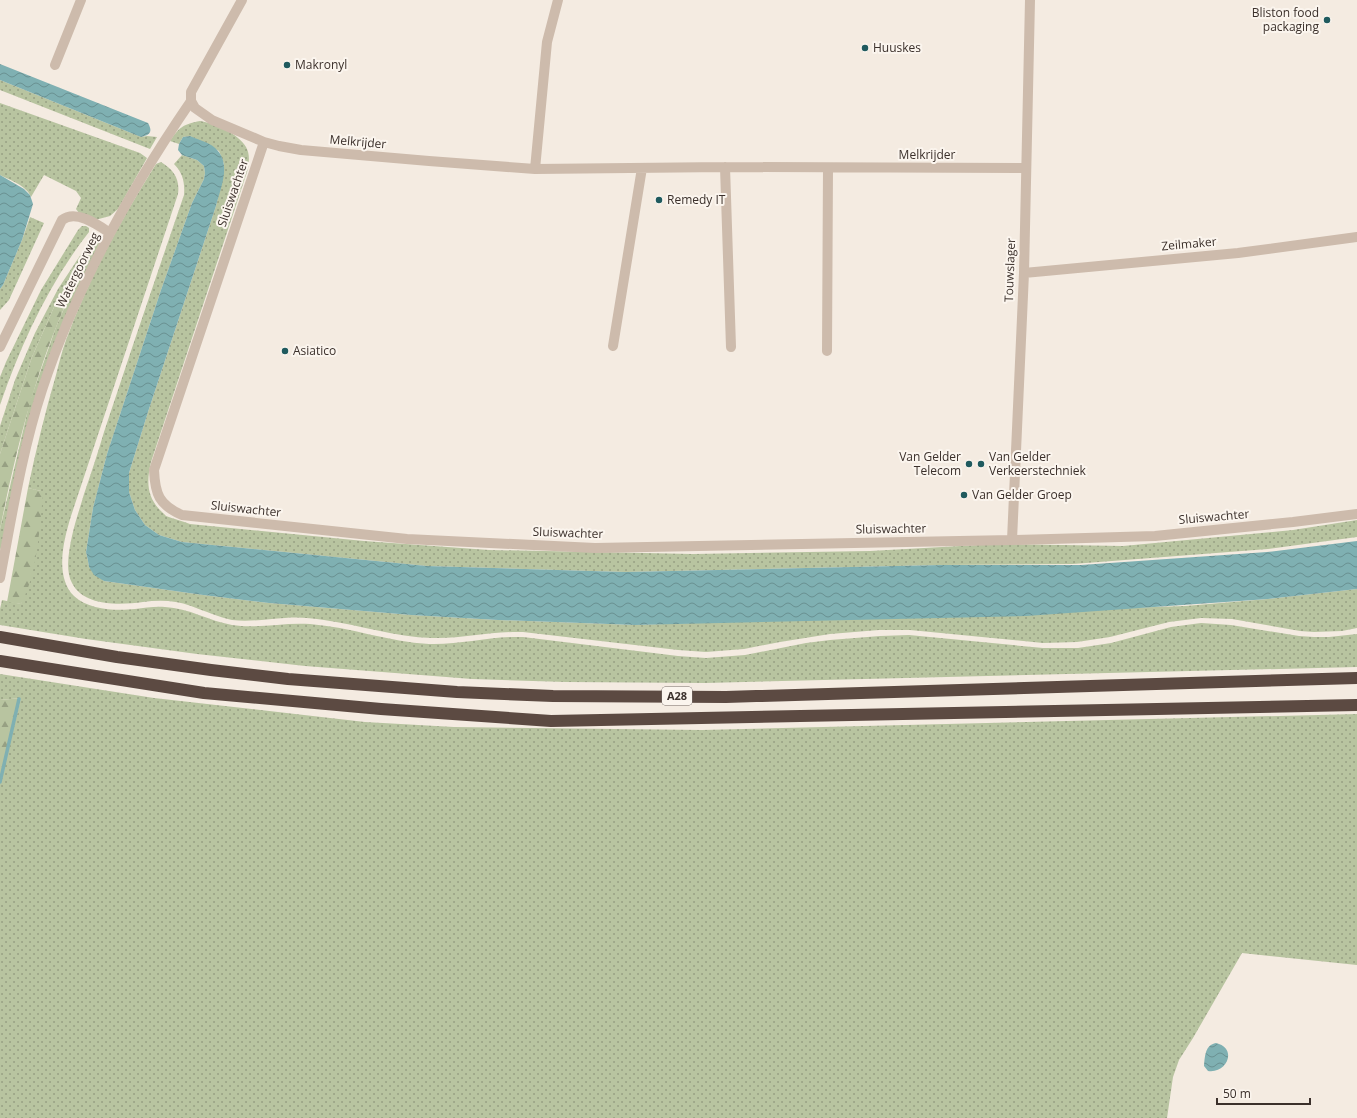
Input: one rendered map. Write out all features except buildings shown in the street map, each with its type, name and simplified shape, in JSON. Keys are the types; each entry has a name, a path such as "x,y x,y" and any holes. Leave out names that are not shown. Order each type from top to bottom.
{"highway":[{"name":"A28","path":"0,638 117,657 288,679 458,692 553,696 726,697 1357,678"},
{"name":"A28","path":"0,661 204,694 381,709 551,721 1357,705"}],"street":[{"path":"55,64 81,0"},
{"name":"Watergoorweg","path":"0,578 22,466 42,390 70,317 110,233 155,156 191,101 191,92 242,0"},
{"path":"535,169 547,42 558,0"},
{"name":"Touwslager","path":"1012,540 1024,272 1030,0"},
{"name":"Melkrijder","path":"191,101 195,108 212,120 264,142 279,146 322,152 535,169 725,167 1026,168"},
{"name":"Sluiswachter","path":"264,142 154,470 155,483 160,500 172,511 182,515 407,539 595,548 1155,536 1357,514"},
{"path":"725,167 731,347"},
{"path":"613,346 642,168"},
{"path":"827,351 828,168"},
{"path":"0,347 62,220 70,216 79,217 99,225 110,233"},
{"name":"Zeilmaker","path":"1024,272 1238,253 1357,237"}],"green space":[{"path":"0,80 141,137 157,137 150,149 0,90"},
{"path":"0,103 140,153 147,158 118,209 110,216 95,220 79,213 76,209 81,198 76,191 44,175 31,197 22,187 0,175"},
{"path":"200,121 226,130 243,142 249,155 249,163 151,462 148,481 150,492 155,504 166,516 190,524 364,541 489,550 693,554 870,551 996,544 1123,546 1293,530 1357,520 1357,537 1268,549 1073,564 941,565 625,572 427,566 182,542 159,535 145,525 135,510 129,492 129,473 216,206 223,176 224,164 219,151 190,136 183,137 179,144 170,141 176,132 182,127 190,123"},
{"path":"182,155 197,160 204,166 204,179 192,203 161,290 107,454 93,508 86,552 89,567 104,581 269,603 411,615 635,625 1185,606 1357,589 1357,628 1342,631 1314,632 1300,631 1232,619 1201,618 1169,622 1110,637 1077,642 1043,643 910,630 879,630 830,634 744,649 706,652 523,632 444,638 418,637 309,618 245,621 232,620 185,604 167,601 114,604 104,603 85,597 78,591 70,578 68,560 73,531 104,432 184,195 183,178 180,171 174,164"},
{"path":"161,162 175,175 178,184 178,194 71,516 62,557 62,568 68,588 74,596 87,604 95,607 128,610 158,607 174,608 191,612 215,621 242,626 310,624 340,628 414,643 441,644 523,637 678,656 706,658 745,655 806,643 830,640 909,635 1043,648 1078,648 1111,643 1171,627 1201,623 1231,625 1299,636 1329,637 1357,634 1357,667 705,683 566,682 472,679 305,666 197,654 86,639 0,625 0,609 2,600 21,604 41,491 28,488 44,417 65,344 75,317 106,249 156,164"},
{"path":"30,217 44,223 9,300 0,310 0,289 22,240"},
{"path":"82,226 89,228 89,232 61,272 37,315 17,359 0,405 0,377 6,362 41,290 78,230"},
{"path":"96,235 98,235 101,240 67,313 0,551 0,529 30,401 56,327 69,297 58,298 32,357 0,454 0,426 15,380 35,333 58,289 89,242"},
{"path":"69,297 36,382 20,441 0,529 0,454 32,357 58,298"},
{"path":"28,488 41,491 43,495 37,551 27,592 21,604 7,602"},
{"path":"0,674 154,698 365,722 454,727 702,730 1357,714 1357,965 1242,953 1179,1060 1173,1077 1167,1118 0,1118 0,784 21,698 0,700"},
{"path":"21,698 3,777 0,784 0,700"}],"water":[{"path":"0,64 148,123 150,133 141,137 0,80"},
{"path":"190,136 209,144 218,151 222,157 224,171 222,186 216,206 129,473 129,492 135,510 145,525 159,535 182,542 427,566 625,572 941,565 1081,565 1267,552 1357,541 1357,589 1268,599 1026,616 635,625 411,615 269,603 104,581 94,575 89,567 86,552 93,508 107,454 161,290 192,203 204,179 204,166 197,160 182,155 178,150 179,144 183,137"},
{"path":"0,175 24,189 30,195 33,204 22,240 0,289"},
{"path":"1216,1043 1223,1046 1227,1050 1227,1060 1225,1065 1220,1069 1208,1071 1204,1066 1206,1052 1212,1044"}],"waterway":[{"path":"0,782 19,699"}],"place":[{"name":"Bliston food packaging","path":"1327,20"},
{"name":"Huuskes","path":"865,48"},
{"name":"Makronyl","path":"287,65"},
{"name":"Remedy IT","path":"659,200"},
{"name":"Asiatico","path":"285,351"},
{"name":"Van Gelder Telecom","path":"969,464"},
{"name":"Van Gelder Verkeerstechniek","path":"981,464"},
{"name":"Van Gelder Groep","path":"964,495"}]}
